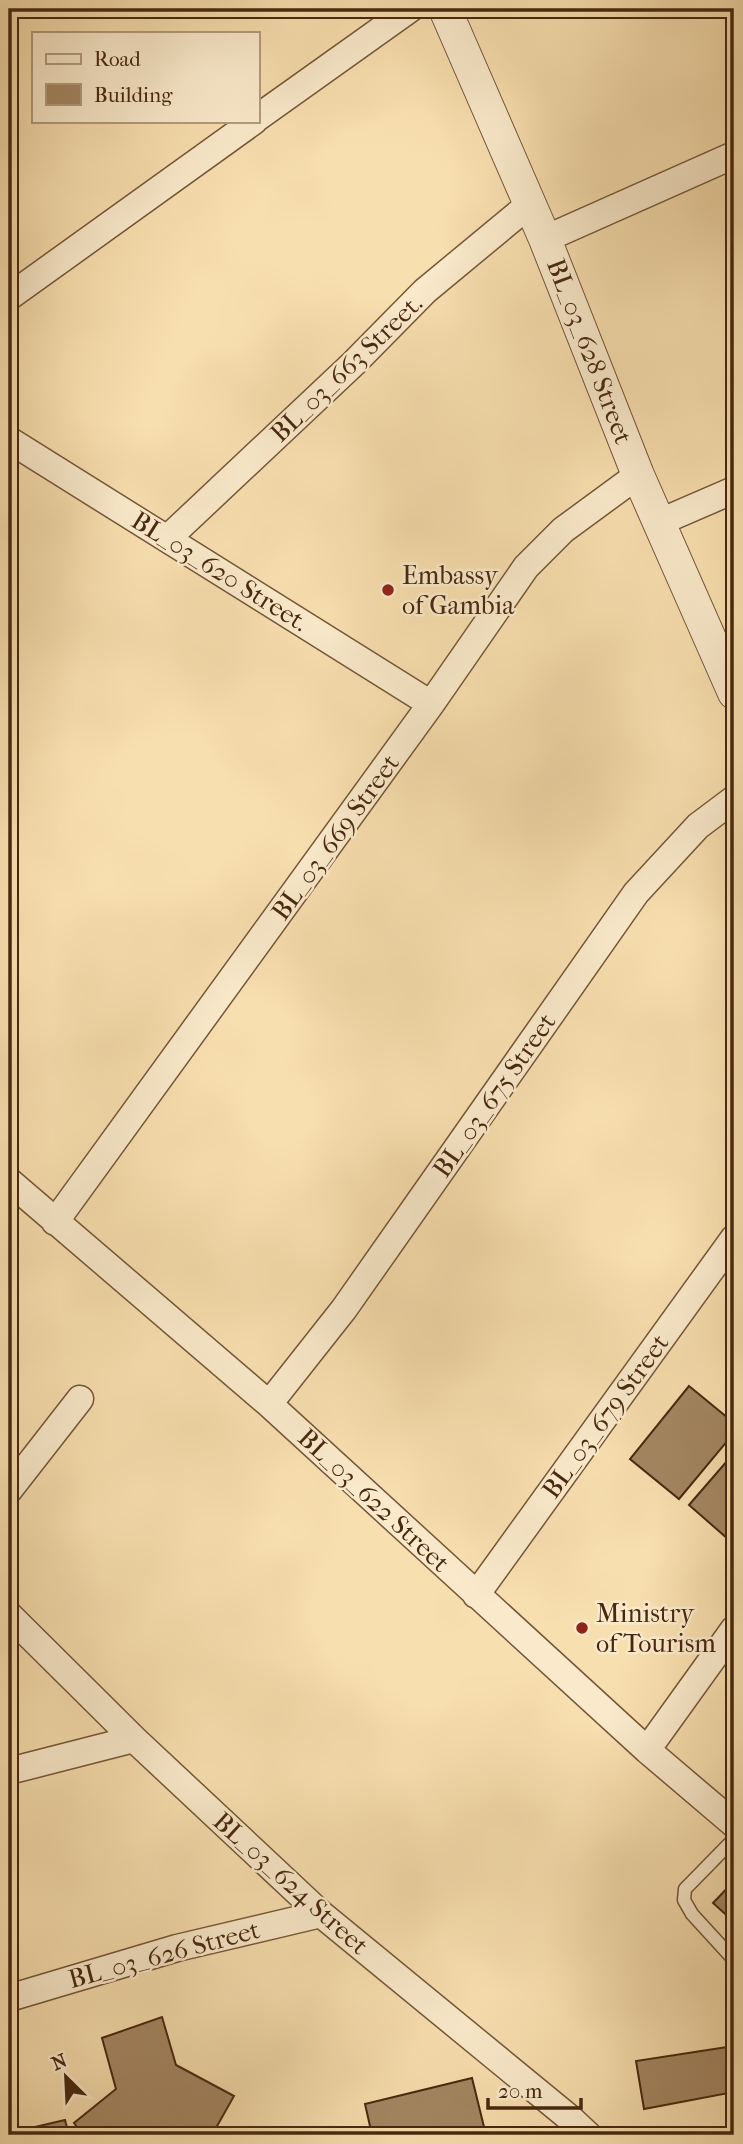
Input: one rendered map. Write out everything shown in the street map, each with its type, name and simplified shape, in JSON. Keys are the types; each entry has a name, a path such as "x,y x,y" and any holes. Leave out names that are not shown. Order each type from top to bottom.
{"street":[{"path":"259,118 410,9"},
{"name":"BL_03_628 Street","path":"445,9 545,239 638,475 734,693"},
{"path":"9,297 253,122"},
{"path":"545,239 734,155"},
{"name":"BL_03_663 Street.","path":"168,538 354,363 425,291 530,204"},
{"name":"BL_03_620 Street.","path":"9,440 431,704"},
{"name":"BL_03_669 Street","path":"55,1222 431,704 526,567 563,530 638,475"},
{"path":"660,522 734,490"},
{"name":"BL_03_675 Street","path":"269,1404 344,1309 636,893 698,825 734,799"},
{"name":"BL_03_622 Street","path":"9,1181 269,1404 647,1750 734,1824"},
{"name":"BL_03_679 Street","path":"476,1595 734,1238"},
{"path":"9,1490 80,1399"},
{"name":"BL_03_624 Street","path":"9,1615 134,1739 321,1914 588,2135"},
{"path":"647,1750 734,1629"},
{"path":"9,1771 134,1739"},
{"name":"BL_03_626 Street","path":"9,1998 177,1948 321,1914"}],"lane":[{"path":"734,1839 685,1889 684,1900 692,1914 734,1960"}],"path":[{"path":"696,2135 734,2129"}],"building":[{"path":"689,1386 734,1423 734,1433 679,1499 630,1459"},
{"path":"734,1453 734,1532 728,1539 689,1505"},
{"path":"734,1881 734,1922 713,1903"},
{"path":"162,2017 176,2065 234,2096 212,2135 174,2135 154,2127 145,2135 83,2135 74,2123 116,2089 102,2038"},
{"path":"734,2046 734,2092 644,2109 636,2061"},
{"path":"472,2078 486,2135 372,2135 365,2104"},
{"path":"65,2120 69,2135 9,2135 9,2133"}],"place":[{"name":"Embassy of Gambia","path":"388,590"},
{"name":"Ministry of Tourism","path":"582,1628"}]}
